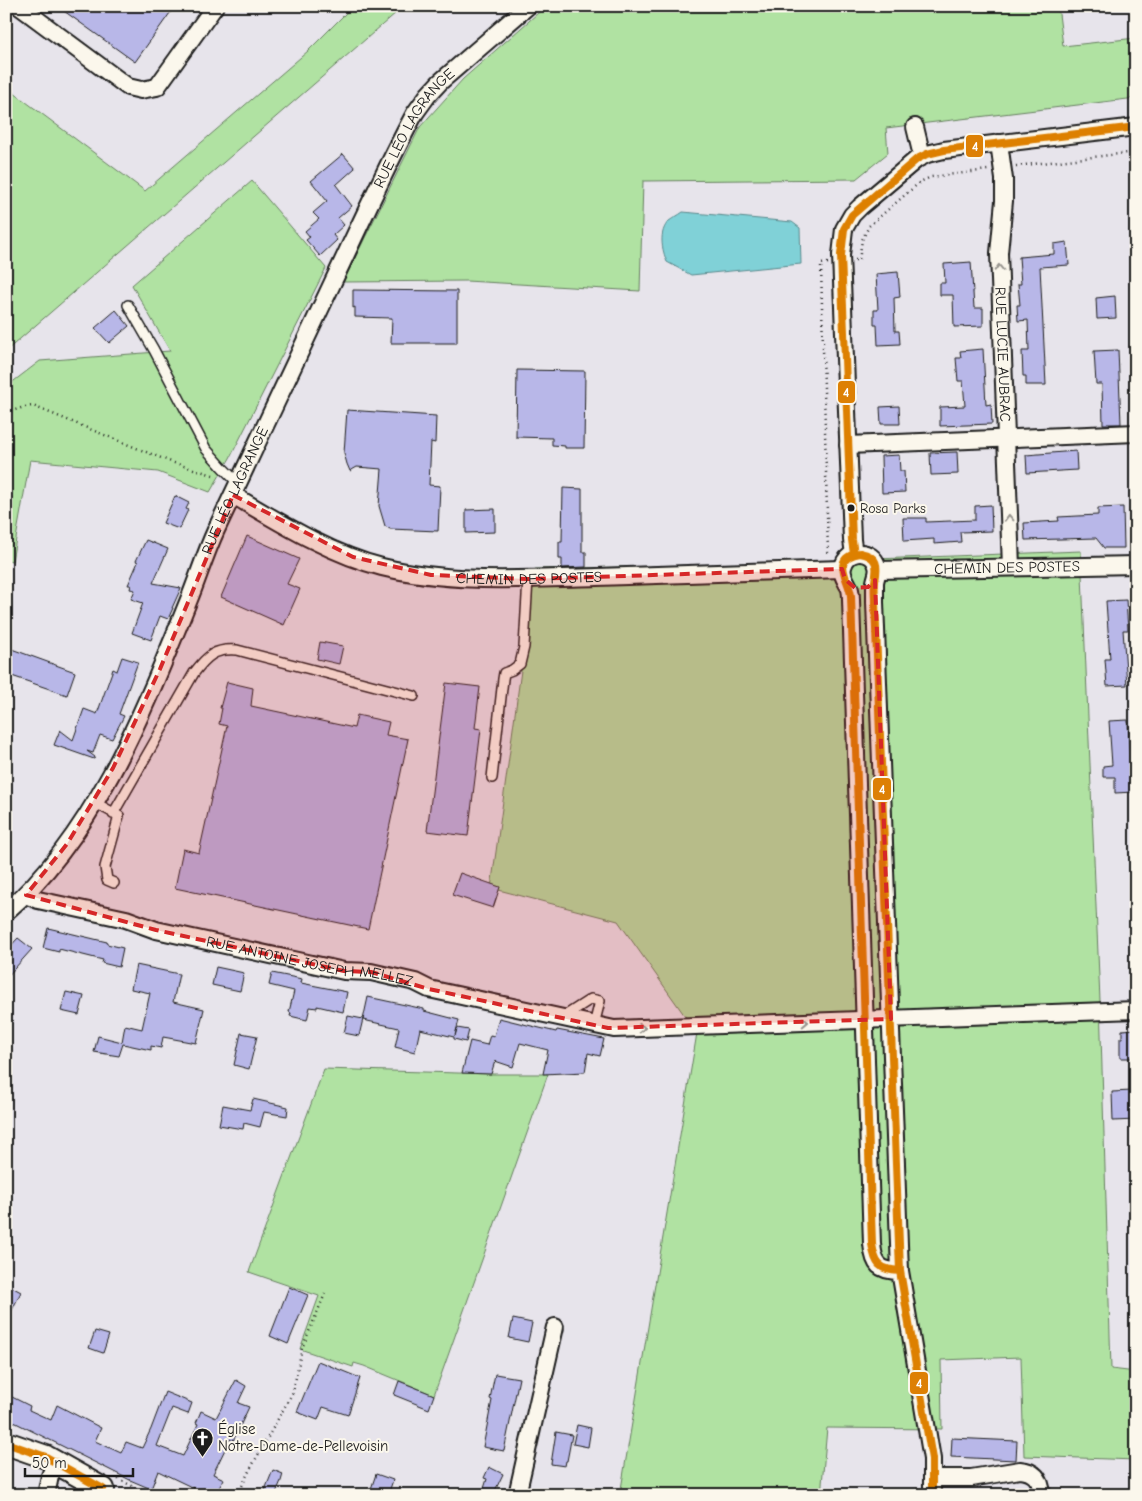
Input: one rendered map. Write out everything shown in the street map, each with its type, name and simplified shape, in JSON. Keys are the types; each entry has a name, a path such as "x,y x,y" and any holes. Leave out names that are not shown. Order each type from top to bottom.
{"main road":[{"path":"6,1443 56,1462 107,1493"}],"street":[{"path":"20,6 128,87 141,90 156,86 215,6"},
{"name":"RUE LÉO LAGRANGE","path":"6,912 26,895 58,858 94,802 124,748 235,489 410,123 431,91 528,6"},
{"path":"916,127 922,156"},
{"path":"854,554 841,262 843,234 852,215 922,156 944,150 1136,127"},
{"name":"RUE LUCIE AUBRAC","path":"999,143 1004,201 999,253 1011,567"},
{"path":"848,445 1136,433"},
{"name":"CHEMIN DES POSTES","path":"235,489 303,535 375,565 415,573 438,576 528,579 840,574"},
{"path":"900,1271 880,1268 872,1249 851,600 840,574 845,561 854,554 862,553 870,556 876,562 877,575 875,602 900,1271 932,1459 932,1495"},
{"name":"CHEMIN DES POSTES","path":"877,575 1011,567 1136,564"},
{"path":"840,574 855,588 863,588 870,585 877,575"},
{"name":"RUE ANTOINE JOSEPH MELLEZ","path":"26,895 38,900 126,919 156,930 344,971 371,972 415,982 429,989 620,1029 1136,1010"},
{"path":"517,1495 555,1328"},
{"path":"46,1495 50,1476 56,1462"},
{"path":"933,1478 971,1478 1020,1470 1032,1473 1041,1488"}],"lane":[{"path":"128,306 154,350 206,449 222,468 235,489"},
{"path":"492,778 504,673 520,664 524,646 528,579"},
{"path":"113,814 194,673 209,655 226,649 237,650 414,696"},
{"path":"94,802 119,816 105,867 107,880 114,883"},
{"path":"561,1018 591,999 600,1001 594,1025"}],"path":[{"path":"840,574 821,264 860,260 862,240 869,226 923,180 931,177 1136,152"},
{"path":"6,413 33,406 235,489"},
{"path":"238,1495 248,1473 293,1392 302,1348 325,1294"}],"highlighted area":[{"path":"233,495 353,557 431,575 528,579 842,569 845,579 855,588 868,587 875,580 891,1019 608,1028 429,989 371,972 344,971 156,930 26,895 67,844 113,768 160,669"}],"green space":[{"path":"353,6 404,6 6,351 6,87 145,191 308,51"},
{"path":"546,6 1058,6 1063,46 1136,38 1136,98 886,128 888,153 856,179 643,181 640,291 466,281 343,282 420,127 463,79"},
{"path":"252,181 326,268 230,458 210,492 158,472 30,460 12,561 6,560 6,387 40,361 170,351 132,285"},
{"path":"1081,551 1100,1001 1111,1369 1136,1372 1136,1460 1024,1456 1021,1357 941,1360 942,1429 827,1428 821,1495 620,1495 697,1033 618,921 491,888 535,569 748,564"},
{"path":"324,1069 548,1074 434,1395 364,1366 354,1363 353,1367 300,1349 319,1296 249,1272"}],"water":[{"path":"683,212 792,222 800,228 801,264 691,275 667,262 663,247 663,230 669,221"}],"building":[{"path":"57,6 175,6 135,62"},
{"path":"343,154 355,168 336,185 352,206 338,218 344,225 333,235 337,240 320,256 306,240 310,237 305,231 319,219 313,213 327,201 311,181"},
{"path":"1067,242 1069,265 1040,267 1046,385 1026,385 1026,376 1023,376 1022,351 1029,351 1028,320 1018,321 1017,305 1020,305 1018,284 1021,284 1019,257 1054,254 1054,244"},
{"path":"971,262 974,308 983,308 983,326 954,327 953,295 940,295 940,283 945,283 944,264"},
{"path":"898,272 900,297 894,298 895,331 899,331 900,344 878,345 877,325 874,325 874,310 878,310 876,274"},
{"path":"353,290 457,291 457,343 391,343 392,318 355,317"},
{"path":"1115,296 1116,318 1097,319 1096,298"},
{"path":"116,310 129,326 109,343 95,328"},
{"path":"983,349 986,405 991,404 992,424 940,426 940,407 965,406 963,381 958,381 956,358 961,358 960,351"},
{"path":"1118,350 1121,424 1103,424 1102,384 1096,384 1094,351"},
{"path":"517,370 585,371 584,448 565,448 565,446 552,445 552,438 516,437"},
{"path":"899,406 900,424 881,424 880,407"},
{"path":"347,410 436,416 435,443 431,442 429,485 440,486 438,531 390,529 385,526 379,506 382,469 357,467 350,471 347,464 344,453"},
{"path":"1076,451 1077,470 1027,473 1026,455"},
{"path":"957,452 958,474 931,475 930,453"},
{"path":"899,455 900,471 904,471 905,492 882,493 881,456"},
{"path":"563,488 582,489 582,552 586,552 586,567 562,568 562,559 559,559 559,542 562,542"},
{"path":"175,496 189,503 186,509 188,510 179,529 163,523"},
{"path":"991,505 992,531 960,532 961,542 934,544 934,539 904,541 903,518 926,518 926,522 975,520 975,506"},
{"path":"1123,507 1124,548 1104,548 1096,538 1025,540 1024,523 1059,521 1058,517 1098,515 1098,508"},
{"path":"495,509 495,532 466,533 466,510"},
{"path":"247,536 299,559 287,584 300,589 284,625 221,597"},
{"path":"146,540 168,549 153,583 181,588 168,619 160,616 151,640 132,633 143,603 131,599 135,590 130,589 131,585 128,585"},
{"path":"1126,600 1128,630 1123,630 1127,685 1107,686 1105,659 1110,659 1106,601"},
{"path":"320,642 343,646 339,664 317,659"},
{"path":"6,647 75,672 67,695 6,674"},
{"path":"122,657 138,662 119,714 124,716 112,739 100,735 93,753 87,751 95,757 94,759 54,745 60,730 73,740 84,709 97,714 113,669 117,671"},
{"path":"227,682 253,688 251,706 354,728 357,715 389,722 386,735 408,739 368,929 175,888 183,849 199,853 227,726 219,724 222,708 220,708"},
{"path":"446,683 480,687 475,728 481,729 468,836 427,831"},
{"path":"1128,720 1130,765 1134,764 1134,792 1115,793 1115,777 1103,777 1103,766 1112,765 1109,721"},
{"path":"460,873 500,887 493,908 452,895"},
{"path":"48,928 107,942 107,944 123,948 119,967 102,963 103,960 59,949 59,952 43,948"},
{"path":"18,938 32,949 6,978 6,951"},
{"path":"136,965 179,974 173,1002 204,1009 196,1043 163,1037 161,1048 151,1046 151,1050 123,1044 119,1056 94,1052 98,1036 122,1042 125,1025 142,1029 150,993 131,989"},
{"path":"216,967 244,973 240,991 212,985"},
{"path":"272,973 302,979 301,983 347,992 343,1012 317,1006 317,1008 310,1007 307,1020 290,1016 291,1013 289,1012 294,991 269,985"},
{"path":"66,992 84,996 79,1015 61,1011"},
{"path":"368,997 424,1009 424,1011 459,1020 457,1028 469,1030 466,1042 454,1039 454,1037 420,1029 415,1052 395,1047 399,1028 363,1020"},
{"path":"348,1016 363,1019 359,1036 344,1033"},
{"path":"499,1018 556,1032 557,1030 604,1039 600,1056 588,1053 585,1072 543,1074 548,1050 520,1043 513,1067 495,1061 491,1074 462,1073 470,1041 487,1045 490,1035 494,1036"},
{"path":"1136,1029 1136,1058 1120,1058 1122,1030"},
{"path":"241,1033 257,1036 249,1069 234,1065"},
{"path":"1132,1091 1133,1103 1136,1103 1136,1120 1113,1121 1112,1092"},
{"path":"253,1099 288,1107 287,1116 264,1112 260,1127 244,1123 243,1129 219,1125 223,1105 250,1110"},
{"path":"6,1284 21,1292 6,1322"},
{"path":"289,1287 308,1295 288,1344 270,1336"},
{"path":"513,1319 532,1323 528,1342 509,1338"},
{"path":"95,1331 109,1335 103,1353 89,1348"},
{"path":"318,1361 360,1378 348,1415 323,1407 318,1420 297,1412"},
{"path":"495,1374 519,1378 504,1451 483,1447"},
{"path":"236,1380 246,1386 238,1403 249,1407 233,1441 230,1439 213,1474 224,1479 215,1495 208,1495 158,1471 151,1489 6,1418 6,1394 30,1406 29,1410 51,1420 57,1405 101,1428 95,1441 121,1453 126,1442 142,1448 165,1392 192,1403 188,1414 172,1408 157,1446 183,1456 198,1424 196,1423 201,1411 216,1418"},
{"path":"399,1381 434,1395 429,1409 394,1395"},
{"path":"577,1425 591,1428 588,1447 573,1444"},
{"path":"556,1432 572,1435 565,1466 551,1464"},
{"path":"952,1438 1017,1441 1016,1460 951,1457"},
{"path":"489,1467 503,1474 493,1495 482,1495 487,1479 484,1478"},
{"path":"273,1470 283,1474 281,1481 275,1495 263,1495"},
{"path":"376,1474 393,1480 388,1495 369,1495"}],"transit line":[{"name":"4","path":"854,554 841,255 844,229 852,215 917,159 927,154 944,150 1136,127"},
{"name":"4","path":"860,553 866,554 873,559 876,566 875,592 900,1271 887,1269 879,1265 872,1244 851,596 843,565 845,560 860,553"},
{"name":"4","path":"900,1271 932,1459 932,1495"},
{"name":"4","path":"6,1443 46,1457 103,1489"}],"place":[{"name":"Rosa Parks","path":"851,508"},
{"name":"Église Notre-Dame-de-Pellevoisin","path":"202,1457"}]}
